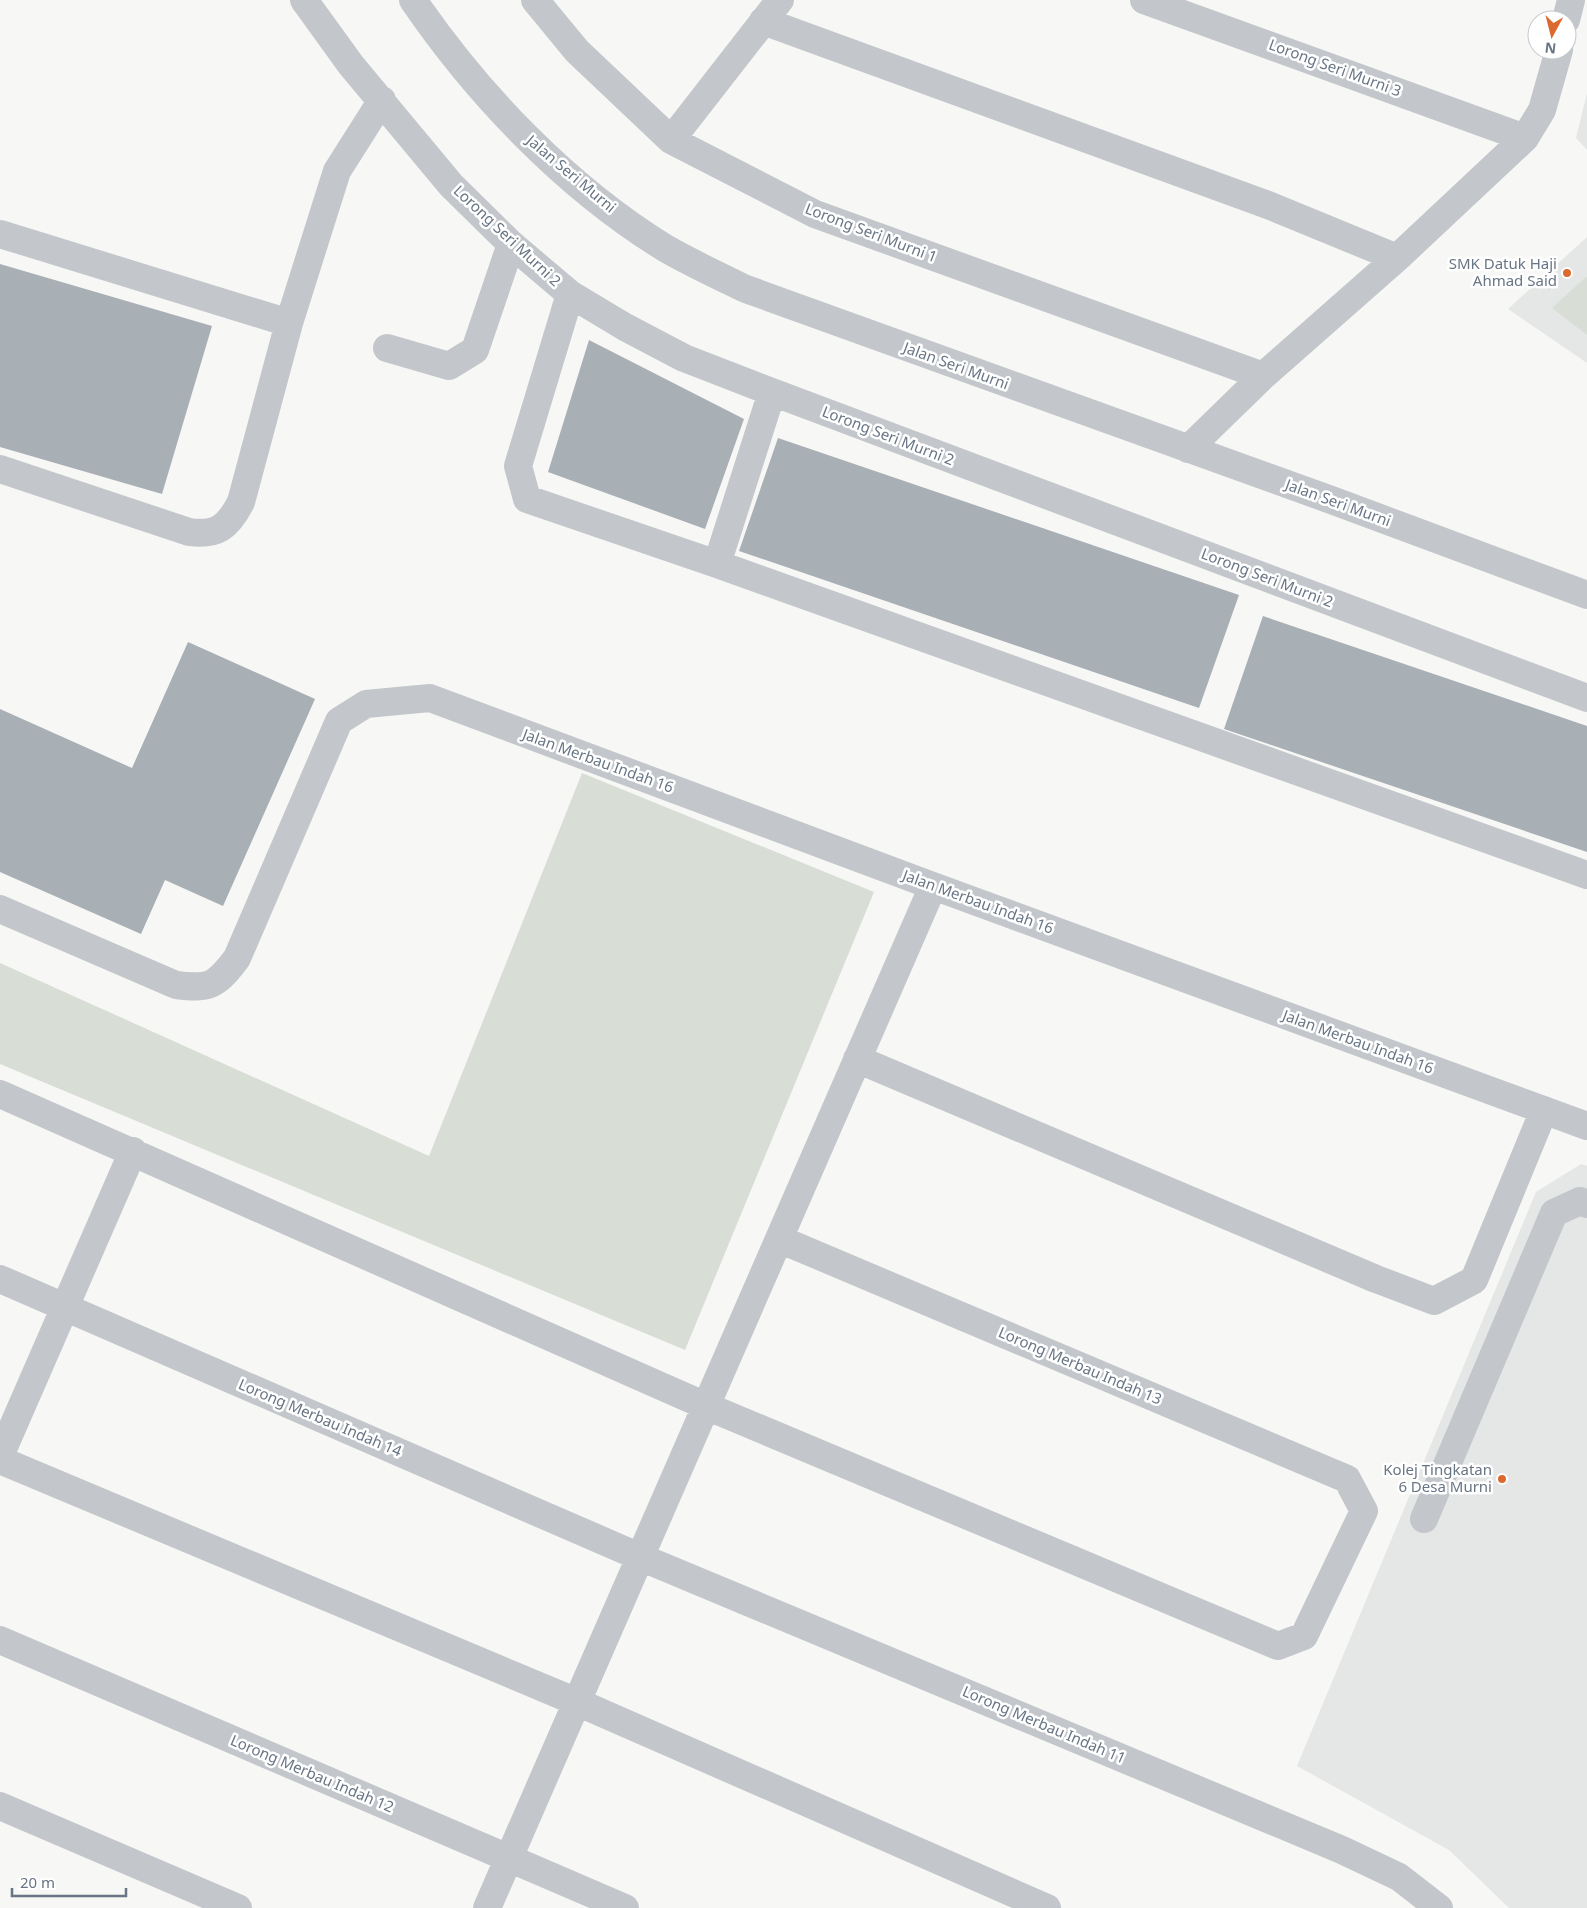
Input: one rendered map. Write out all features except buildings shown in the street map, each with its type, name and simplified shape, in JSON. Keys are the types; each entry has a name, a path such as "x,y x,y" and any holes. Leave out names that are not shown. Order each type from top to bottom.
{"street":[{"name":"Lorong Seri Murni 2","path":"304,0 352,65 451,185 511,244 570,294 625,327 684,358 772,392 1587,698"},
{"name":"Jalan Seri Murni","path":"413,0 445,47 520,132 587,192 665,248 746,289 1587,595"},
{"name":"Lorong Seri Murni 1","path":"535,0 576,51 671,140 815,214 1263,376"},
{"path":"671,140 780,0"},
{"name":"Lorong Seri Murni 3","path":"1144,0 1525,138"},
{"path":"763,21 1268,205 1397,258"},
{"path":"1188,449 1263,376 1397,258 1525,138 1542,110 1556,60"},
{"path":"0,469 188,532 204,534 219,529 232,519 241,502 289,323 337,171 382,100"},
{"path":"0,234 289,323"},
{"path":"387,348 449,366 475,350 511,244"},
{"path":"570,294 518,466 527,499 717,564 1587,875"},
{"path":"717,564 772,392"},
{"name":"Jalan Merbau Indah 16","path":"0,909 176,985 202,988 223,976 237,958 339,721 366,704 430,698 933,886 1587,1126"},
{"path":"487,1908 933,886"},
{"path":"857,1059 1376,1279 1434,1301 1474,1280 1544,1110"},
{"path":"0,1094 133,1151 706,1406"},
{"path":"0,1456 133,1151"},
{"path":"1424,1518 1554,1213 1580,1201 1587,1204"},
{"name":"Lorong Merbau Indah 13","path":"706,1406 1278,1646 1304,1636 1364,1511 1347,1479 779,1239"},
{"name":"Lorong Merbau Indah 14","path":"0,1279 640,1557"},
{"path":"0,1460 577,1702 1047,1908"},
{"name":"Lorong Merbau Indah 11","path":"640,1557 1342,1850 1399,1877 1439,1908"},
{"name":"Lorong Merbau Indah 12","path":"0,1640 625,1908"},
{"path":"0,1806 238,1908"}],"shaded area":[{"path":"1587,93 1587,150 1576,138"},
{"name":"SMK Datuk Haji Ahmad Said","path":"1587,237 1587,363 1508,309"},
{"path":"1587,276 1587,335 1552,308"},
{"path":"582,773 874,892 685,1350 0,1064 0,963 429,1156"},
{"name":"Kolej Tingkatan 6 Desa Murni","path":"1581,1164 1587,1166 1587,1908 1509,1908 1449,1850 1297,1766 1536,1192"}],"place":[{"name":"SMK Datuk Haji Ahmad Said","path":"1567,273"},
{"name":"Kolej Tingkatan 6 Desa Murni","path":"1502,1479"}]}
